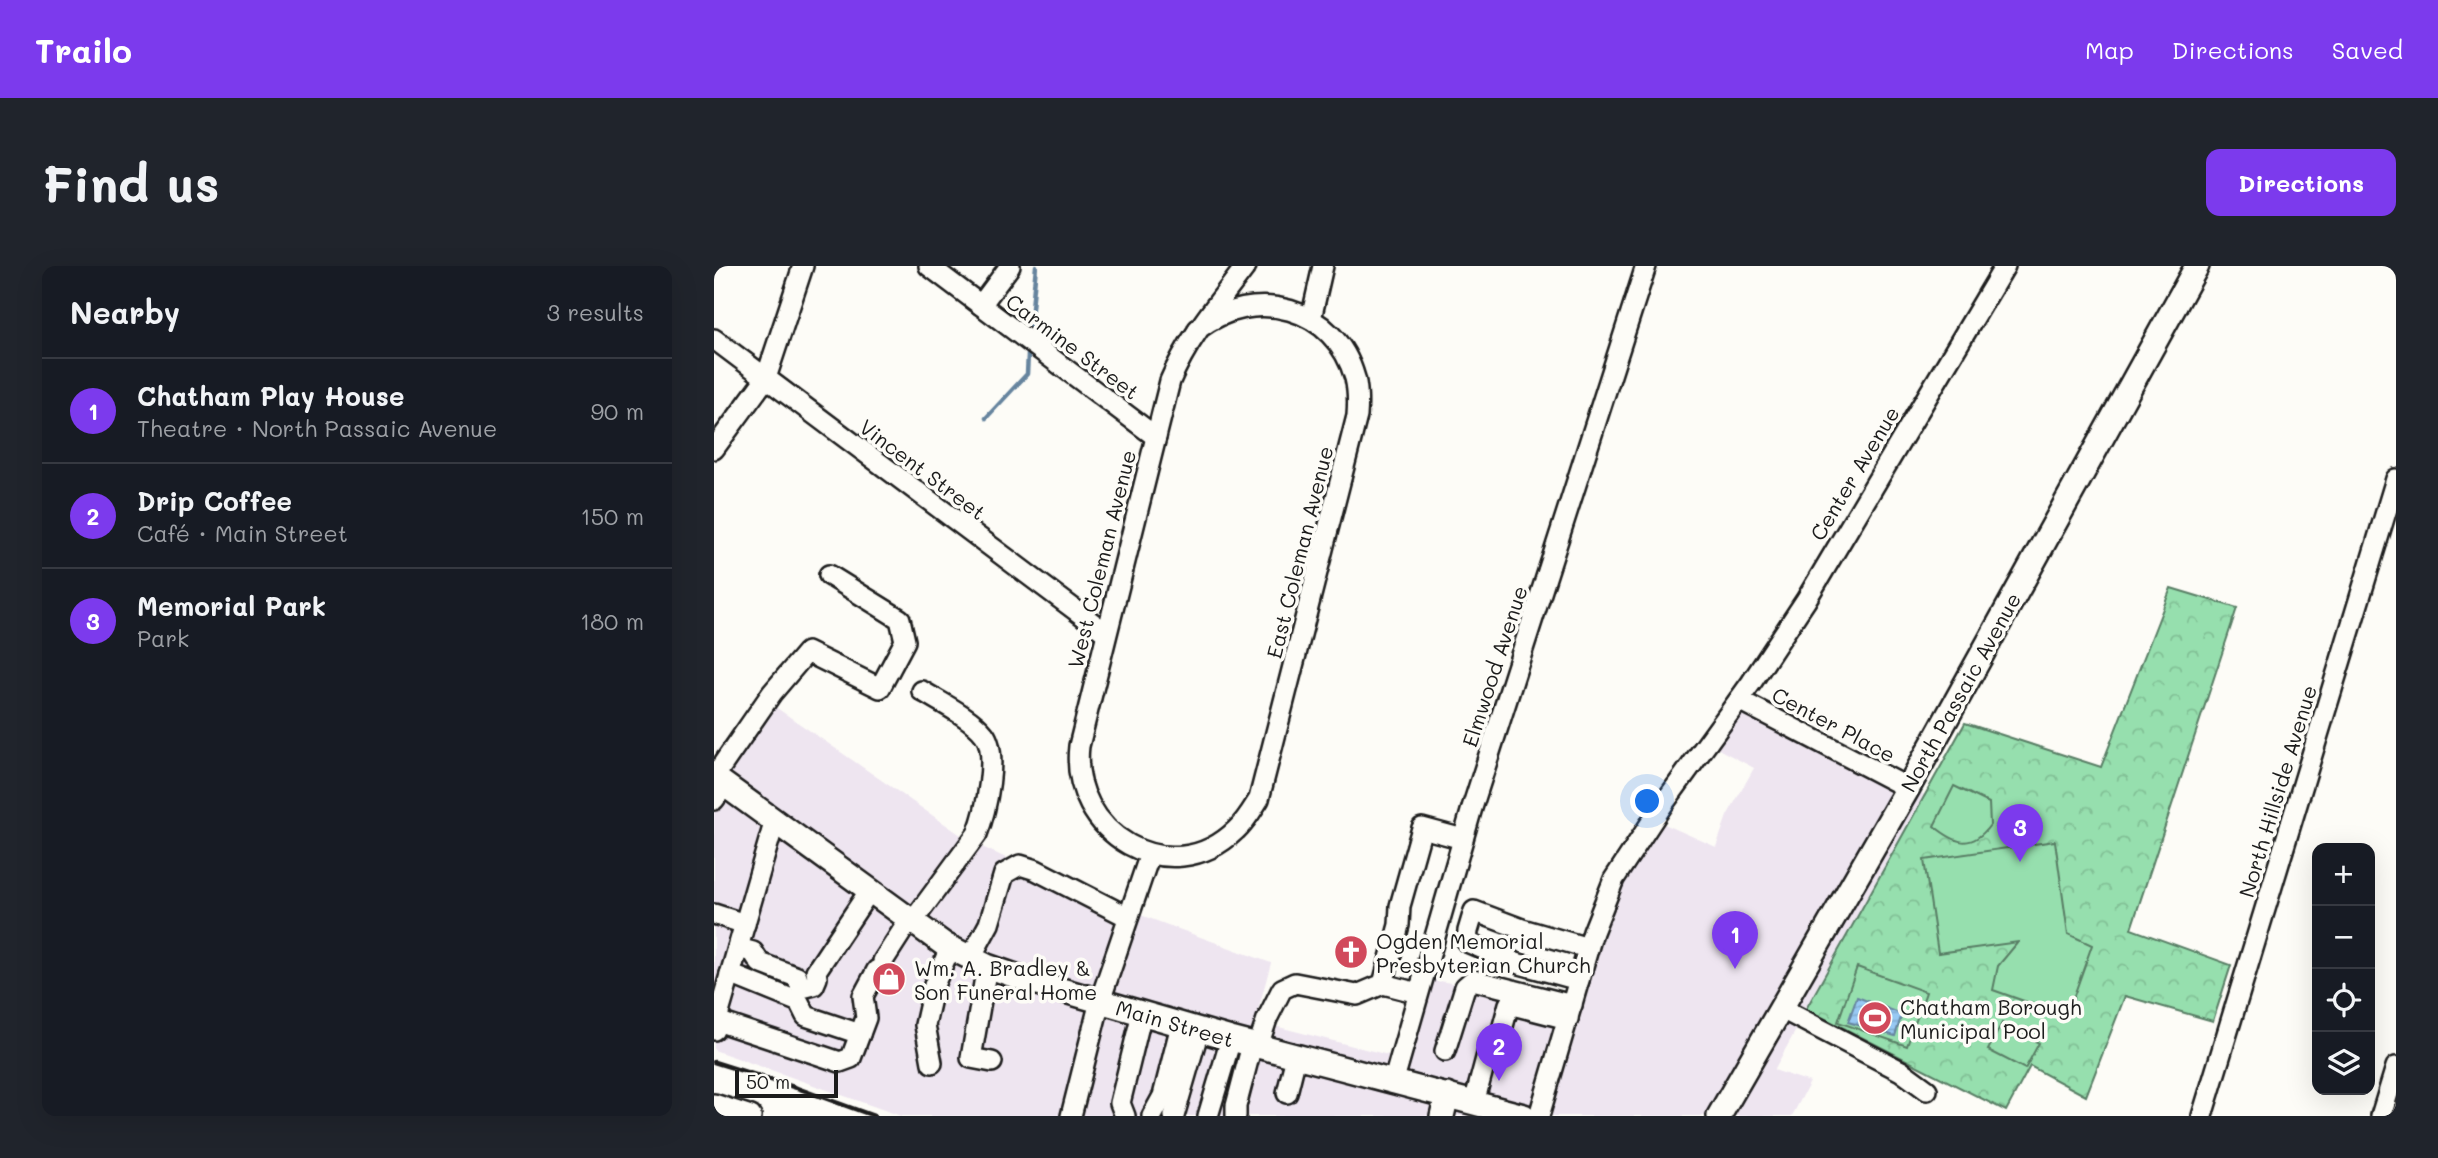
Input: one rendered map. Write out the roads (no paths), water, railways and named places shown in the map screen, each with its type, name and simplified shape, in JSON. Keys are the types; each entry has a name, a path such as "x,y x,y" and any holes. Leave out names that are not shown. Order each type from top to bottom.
{"main road":[{"name":"North Passaic Avenue","path":"1719,1116 1908,788 2197,266"},
{"name":"Main Street","path":"717,785 775,821 969,958 1100,1001 1394,1083 1444,1105 1474,1102 1524,1116"}],"street":[{"path":"714,449 766,378 803,266"},
{"name":"Carmine Street","path":"929,266 1156,437"},
{"path":"981,305 1010,266"},
{"name":"West Coleman Avenue","path":"1150,853 1123,843 1091,809 1080,783 1079,746 1170,381 1187,344 1246,266"},
{"path":"1311,319 1323,266"},
{"name":"Elmwood Avenue","path":"1394,1083 1463,839 1646,266"},
{"name":"Center Avenue","path":"1539,1116 1588,948 1614,879 1806,600 2005,266"},
{"name":"East Coleman Avenue","path":"1150,853 1168,856 1187,854 1214,846 1230,836 1249,816 1259,799 1357,415 1358,397 1349,360 1339,344 1311,319 1277,306 1258,305 1221,314 1198,329"},
{"name":"Vincent Street","path":"714,339 1106,633"},
{"name":"North Hillside Avenue","path":"2202,1116 2396,479"},
{"path":"717,785 772,693 807,652 880,688 905,641 900,619 829,575"},
{"path":"775,821 715,1026 840,1062 851,1058 866,1017 863,996 880,966 977,834 983,817 991,759 989,743 978,727 922,691"},
{"name":"Center Place","path":"1739,700 1908,788"},
{"path":"1383,984 1400,906 1422,828 1463,839"},
{"path":"1071,1116 1100,1001 1150,853"},
{"path":"932,1063 925,1025 934,985 969,958 989,924 1004,874 1020,865 1035,870 1128,917"},
{"path":"738,948 753,952 760,963 807,974 870,890"},
{"path":"1579,980 1516,963 1467,942 1468,931 1474,911 1522,929 1588,948"},
{"path":"714,914 745,924"},
{"path":"969,958 971,1058 992,1062"},
{"path":"730,974 799,1002 806,1016 860,1034"},
{"path":"1445,1051 1465,987 1473,980 1570,1012"},
{"path":"1208,1116 1247,1044 1267,1019 1282,989 1295,983 1357,995 1383,984 1418,993"},
{"path":"1474,1102 1489,1047 1500,1037 1509,1004 1570,1012"},
{"path":"1780,1008 1901,1071 1927,1090"},
{"path":"1125,1116 1120,1103 1142,1013"},
{"path":"1152,1116 1163,1096 1190,1027"},
{"path":"1174,1116 1190,1027"},
{"path":"1236,1116 1247,1044"},
{"path":"1287,1093 1296,1057"},
{"path":"2381,1116 2396,1067"},
{"path":"714,1104 751,1116"}],"water":[{"name":"Chatham Borough Municipal Pool","path":"1857,997 1902,1014 1895,1036 1848,1022"}],"waterway":[{"path":"1030,329 1036,266"},
{"path":"986,418 1027,374 1028,354"}],"railway":[{"path":"714,1062 874,1116"}],"place":[{"name":"Memorial Park","path":"2020,862"},
{"name":"Ogden Memorial Presbyterian Church","path":"1351,952"},
{"name":"Chatham Play House","path":"1735,969"},
{"name":"Wm. A. Bradley & Son Funeral Home","path":"889,979"},
{"name":"Chatham Borough Municipal Pool","path":"1875,1018"},
{"name":"Drip Coffee","path":"1499,1081"}]}
